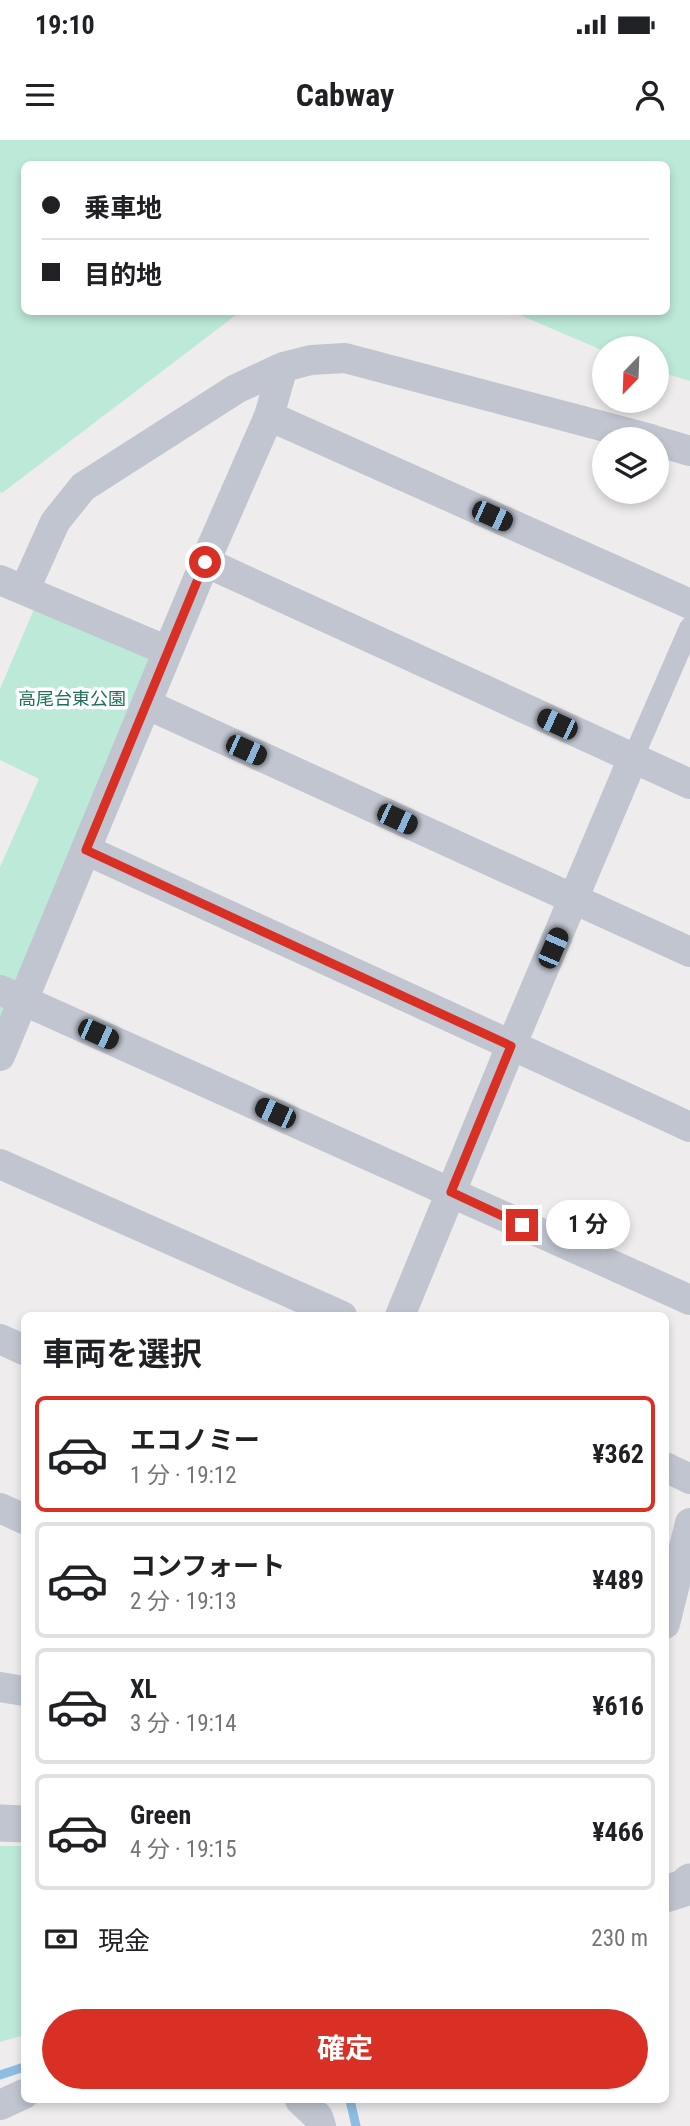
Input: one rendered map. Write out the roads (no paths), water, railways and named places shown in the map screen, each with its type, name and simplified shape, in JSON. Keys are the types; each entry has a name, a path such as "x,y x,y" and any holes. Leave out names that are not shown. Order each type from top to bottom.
{"street":[{"path":"168,651 12,584 83,487 236,389 284,367 311,360 345,358 606,427"},
{"path":"0,1056 11,995 86,850 205,562 269,416 284,367"},
{"path":"269,416 690,604"},
{"path":"669,445 690,451"},
{"path":"205,562 690,784"},
{"path":"402,1312 511,1046 690,627"},
{"path":"146,704 690,952"},
{"path":"86,850 690,1126"},
{"path":"11,995 690,1300"},
{"path":"0,1164 333,1312"},
{"path":"0,1339 21,1349"},
{"path":"669,1469 690,1479"},
{"path":"0,1508 21,1518"},
{"path":"669,1608 690,1523"},
{"path":"669,1630 690,1635"},
{"path":"0,1687 21,1690"},
{"path":"0,1823 21,1824"},
{"path":"669,1894 684,1888 690,1882"},
{"path":"0,2105 21,2095"},
{"path":"303,2103 318,2117 321,2126"}],"waterway":[{"path":"0,2075 21,2068"},
{"path":"351,2103 356,2126"}],"park label":[{"name":"高尾台東公園","path":"72,699"}]}
